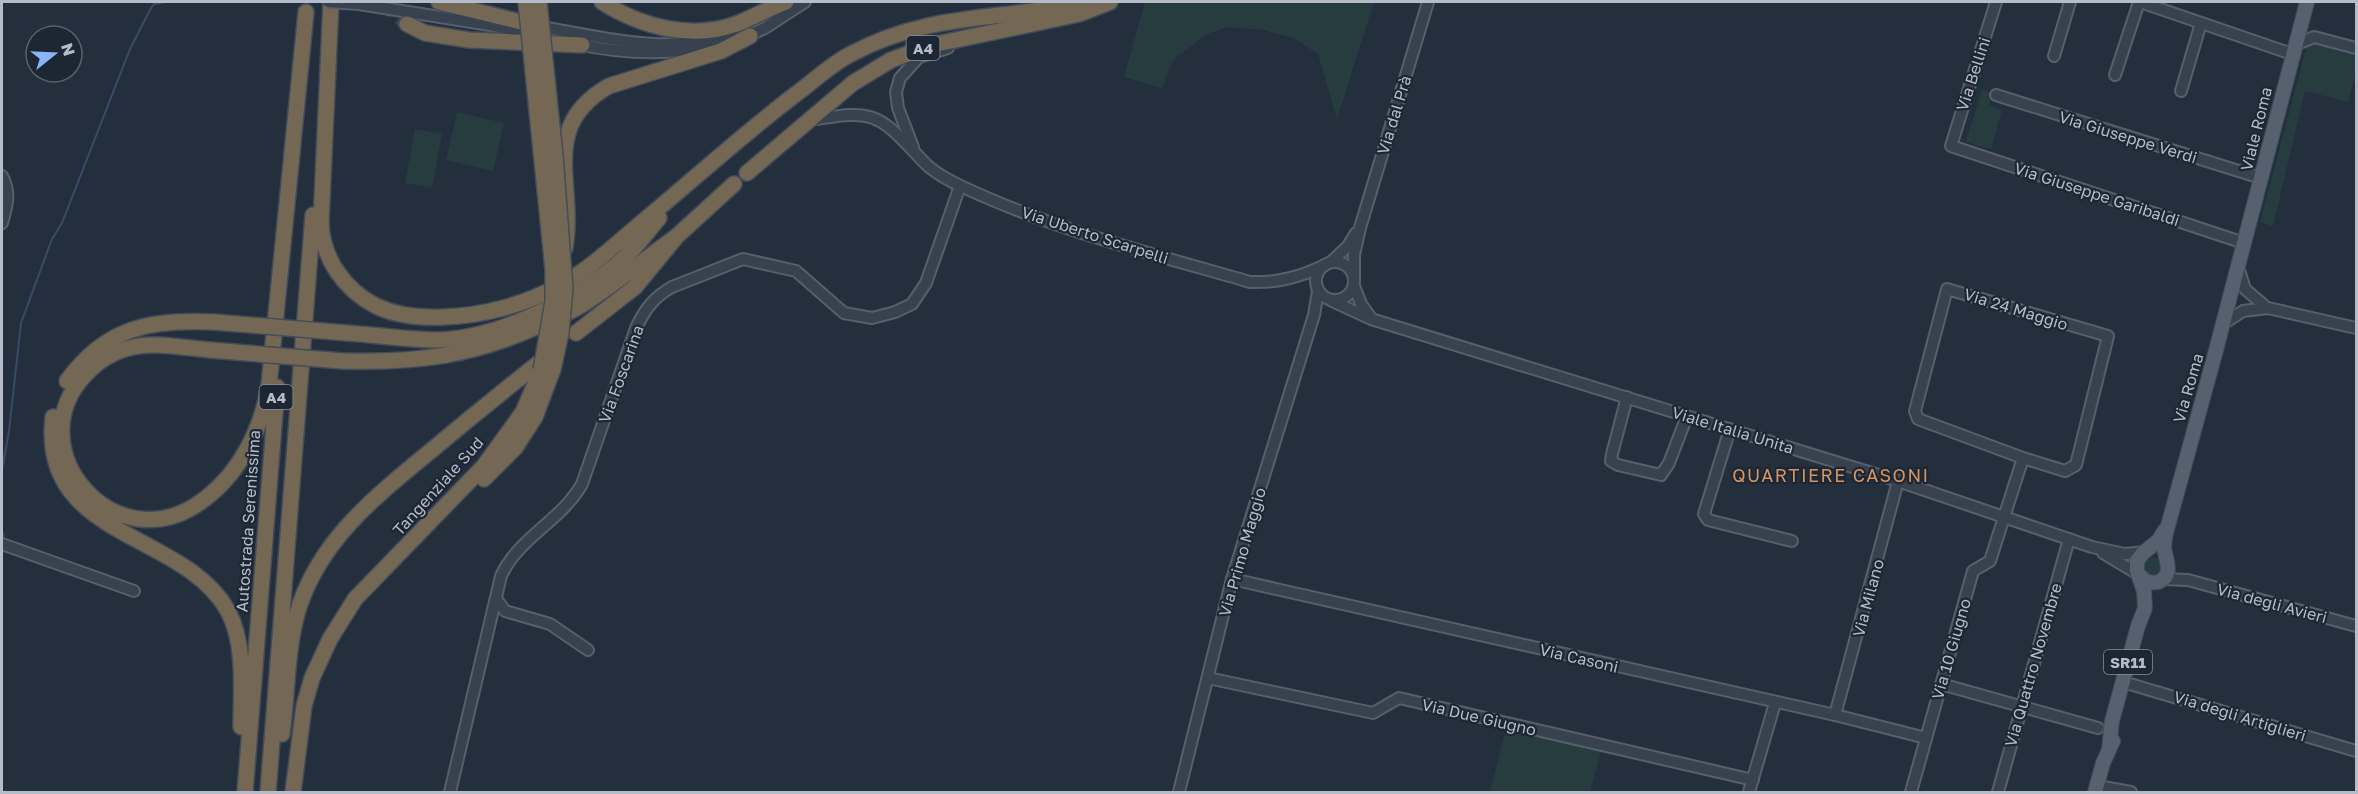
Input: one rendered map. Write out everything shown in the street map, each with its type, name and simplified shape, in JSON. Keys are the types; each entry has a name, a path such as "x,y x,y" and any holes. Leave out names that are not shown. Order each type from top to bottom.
{"highway":[{"path":"330,2 321,231 329,256 343,280 355,293 381,308 405,315 455,316 505,307 548,291 571,278 593,263 693,180 744,134 848,56 879,39 911,28 970,17 1086,2"},
{"name":"A4","path":"268,792 330,2"},
{"path":"439,2 537,26"},
{"name":"Tangenziale Sud","path":"293,792 298,736 312,678 330,639 355,599 397,557 491,473 515,448 535,417 545,367 553,301 553,270 526,2"},
{"name":"Tangenziale Sud","path":"538,2 555,155 563,257 564,304 561,333 545,367"},
{"path":"602,2 642,23 672,30 694,31 738,23 786,2"},
{"path":"970,17 1013,2"},
{"name":"A4","path":"747,173 859,79 891,60 932,45 1079,14 1110,2"},
{"path":"306,7 268,385 256,430 244,454 224,482 190,509 170,518 149,521 123,516 105,508 79,483 65,452 62,435 64,415 69,399 81,379 101,361 132,347 148,346 210,350 342,361 410,361 453,355 486,346 516,336 579,307 677,236 734,184"},
{"name":"Autostrada Serenissima","path":"243,792 306,7"},
{"path":"407,24 425,33 458,39 582,45"},
{"path":"563,257 568,229 565,142 570,123 592,95 628,78 721,51 750,36"},
{"path":"243,792 239,656 235,629 227,611 214,592 194,574 100,518 81,503 73,495 55,459 52,438 55,408 63,388 80,364 106,342 131,329 159,322 185,320 440,340 484,332 528,317 572,296 623,259 693,180"},
{"path":"576,333 635,287 677,236"},
{"path":"274,792 294,626 311,578 324,555 339,534 373,499 545,367"}],"main road":[{"name":"Viale Roma","path":"2237,265 2307,2"},
{"name":"Via Roma","path":"2126,683 2160,580 2167,573 2164,542 2237,265"},
{"name":"Via Roma","path":"2096,789 2117,732 2138,627 2145,608 2144,591 2137,561 2158,541 2170,520"},
{"path":"2145,552 2156,550 2167,560"},
{"path":"2139,575 2148,582 2160,580"}],"street":[{"path":"330,2 359,4 490,25 582,45 670,52 710,47 750,36 805,2"},
{"path":"490,25 537,26 650,45 689,44 728,34 753,23 786,2"},
{"name":"Via dal Prà","path":"1354,283 1353,266 1360,228 1428,2"},
{"name":"Via Bellini","path":"1951,146 1996,2"},
{"path":"2054,56 2070,2"},
{"path":"2115,75 2139,2 2201,23 2294,49 2314,37"},
{"path":"2302,19 2314,37 2356,48"},
{"path":"2181,91 2201,23"},
{"name":"Via Uberto Scarpelli","path":"916,153 902,122 897,100 896,92 905,71 919,57 1010,29"},
{"name":"Via Giuseppe Verdi","path":"1996,95 2261,178"},
{"name":"Via Uberto Scarpelli","path":"809,120 873,117 889,128 930,168 960,186 1028,215 1250,282 1296,280 1317,290"},
{"name":"Via Giuseppe Garibaldi","path":"1951,146 2244,243"},
{"path":"2,176 8,186 9,194 2,223"},
{"name":"Via Foscarina","path":"450,792 501,576 515,552 568,505 582,484 636,328 646,308 654,299 672,287 743,259 796,271 844,313 872,318 895,312 912,304 926,282 960,186"},
{"name":"Via dal Prà","path":"1328,263 1348,246 1360,228"},
{"path":"1354,283 1348,296 1337,301 1329,300 1317,290 1317,273 1328,263 1343,264 1349,268 1365,312 1371,319"},
{"name":"Via Uberto Scarpelli","path":"1287,280 1328,263"},
{"path":"2237,265 2245,289 2268,308"},
{"name":"Via 24 Maggio","path":"1947,289 2108,336 2076,465 2066,471 2023,459 1918,419 1915,411 1947,289"},
{"name":"Via Primo Maggio","path":"1179,792 1232,579 1314,315 1317,290"},
{"name":"Via Primo Maggio","path":"1314,315 1329,300"},
{"name":"Viale Italia Unita","path":"1329,300 1371,319 2006,516 2092,547 2139,575"},
{"path":"2223,324 2243,311 2268,308 2356,328"},
{"path":"1627,398 1611,461 1618,465 1661,475 1669,463 1687,416"},
{"path":"1730,429 1704,514 1708,520 1792,541"},
{"path":"2006,516 2023,459"},
{"name":"Via Milano","path":"1835,715 1898,481"},
{"name":"Via 10 Giugno","path":"1911,792 1973,571 1990,561 2006,516"},
{"name":"Via Quattro Novembre","path":"1998,792 2020,706 2069,538"},
{"path":"2,544 134,591"},
{"name":"Viale Italia Unita","path":"2092,547 2126,554 2145,552"},
{"name":"Via degli Avieri","path":"2167,560 2174,570 2188,580"},
{"name":"Via Casoni","path":"1232,579 1835,715 1926,738"},
{"name":"Via degli Avieri","path":"2160,580 2188,580 2356,626"},
{"path":"497,600 505,611 550,624 588,650"},
{"name":"Via Due Giugno","path":"1208,678 1373,713 1399,699 1753,780"},
{"name":"Via degli Artiglieri","path":"2126,683 2356,752"},
{"path":"1941,684 2098,728"},
{"path":"1749,792 1775,703"},
{"path":"2096,789 2131,792"}],"green space":[{"path":"1145,2 1374,2 1337,119 1318,54 1293,38 1263,30 1228,27 1207,34 1173,60 1162,88 1124,77"},
{"path":"2313,42 2356,51 2356,71 2348,102 2305,91 2273,226 2260,222 2307,45"},
{"path":"1982,89 1993,93 1989,105 2002,110 1991,149 1966,142"},
{"path":"457,112 504,123 493,171 446,160"},
{"path":"415,129 442,134 432,188 405,183"},
{"path":"2153,557 2159,560 2162,566 2159,572 2153,575 2147,572 2144,566 2147,560"},
{"path":"1507,725 1602,748 1590,792 1490,792"}],"waterway":[{"path":"2,471 9,431 21,323 52,239 62,223 130,49 151,8 154,4 165,2"},
{"path":"2,530 5,542"},
{"path":"2,554 4,547"}],"tunnel":[{"path":"383,2 407,24"}],"district":[{"name":"QUARTIERE CASONI","path":"1831,475"}]}
